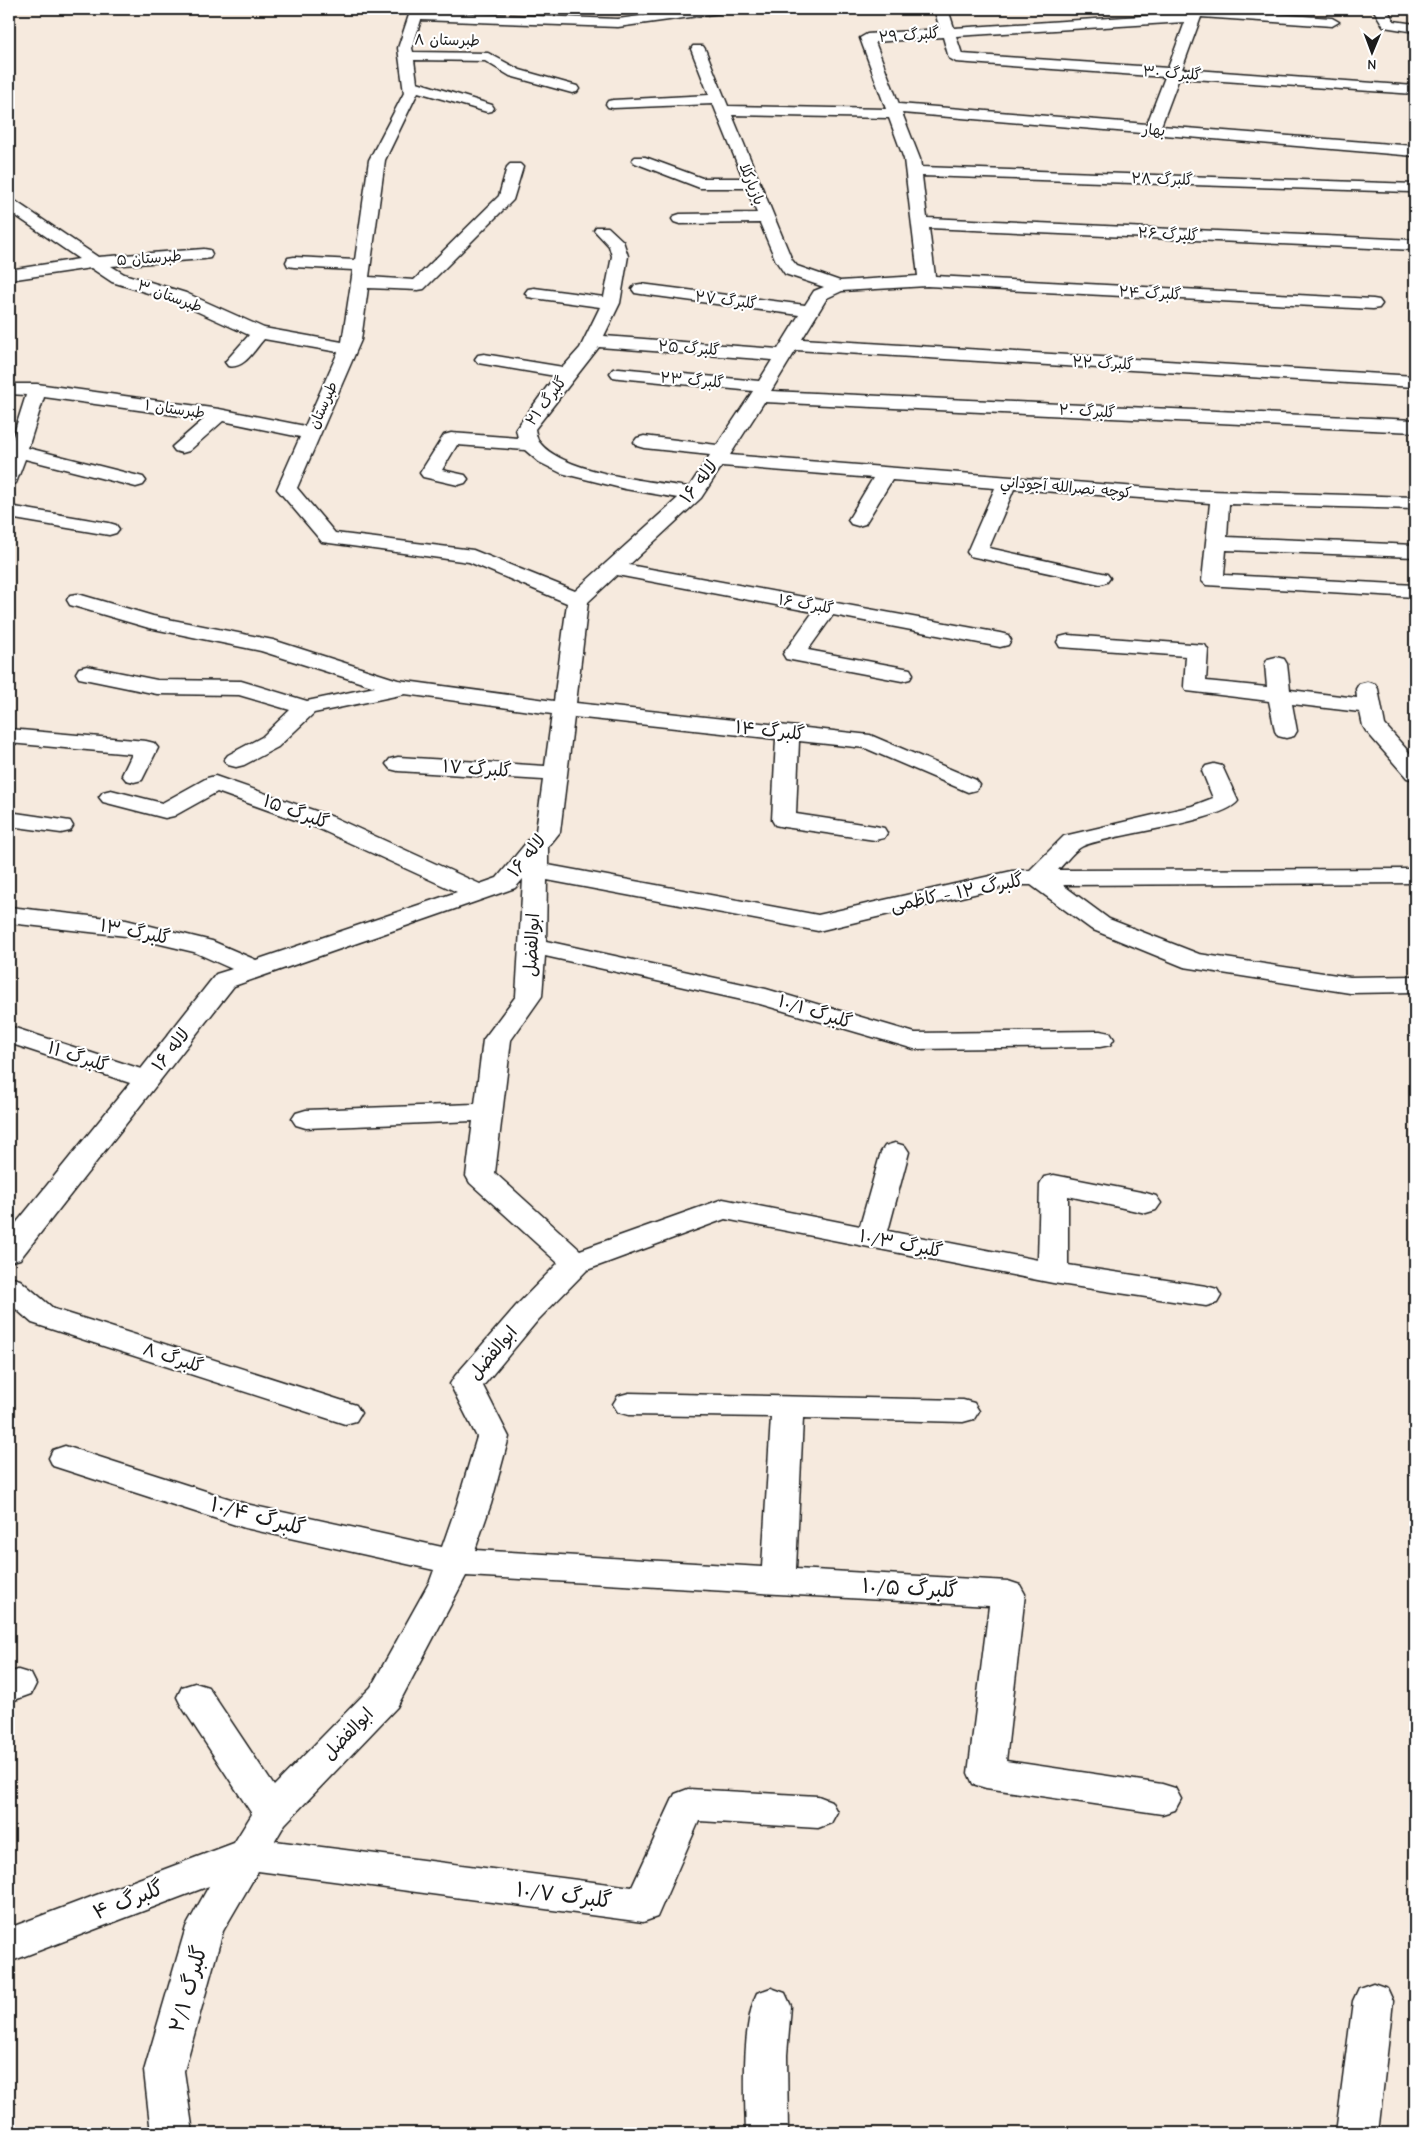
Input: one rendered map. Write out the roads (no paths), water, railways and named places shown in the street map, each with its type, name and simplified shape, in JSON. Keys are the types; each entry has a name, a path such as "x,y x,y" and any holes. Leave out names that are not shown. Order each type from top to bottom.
{"street":[{"path":"417,12 618,23 720,9"},
{"path":"941,9 949,33"},
{"path":"1380,9 1389,24 1415,28"},
{"name":"طبرستان","path":"417,12 405,48 411,93 378,160 352,340 287,489 329,538 473,556 578,600"},
{"path":"1152,130 1194,13"},
{"name":"گلبرگ ۲۹","path":"927,281 912,159 866,38 1194,13 1332,22"},
{"path":"595,34 618,23"},
{"name":"گلبرگ ۳۰","path":"949,33 956,58 1415,90"},
{"name":"بازیارکلا","path":"698,49 784,261 791,270 839,286"},
{"name":"طبرستان ۸","path":"406,56 488,57 515,73 572,89"},
{"path":"410,85 487,108"},
{"name":"بهار","path":"613,104 720,105 894,111 1415,151"},
{"path":"640,160 700,183 752,183"},
{"path":"294,262 418,285 508,197 515,168"},
{"name":"گلبرگ ۲۸","path":"913,171 1410,187"},
{"name":"طبرستان ۳","path":"9,204 118,278 180,297 260,333 348,348"},
{"path":"680,219 766,218"},
{"name":"گلبرگ ۲۶","path":"920,223 1415,245"},
{"name":"گلبرگ ۲۱","path":"602,230 616,245 620,256 611,303 594,341 567,373 525,429 524,437 530,445 548,460 574,472 694,494"},
{"name":"طبرستان ۵","path":"9,275 95,262 204,254"},
{"path":"839,286 927,281"},
{"name":"گلبرگ ۲۴","path":"927,281 1373,304"},
{"name":"لاله ۱۶","path":"9,1252 225,980 506,883 535,859 548,832 578,600 694,494 762,392 820,296 839,286"},
{"name":"گلبرگ ۲۷","path":"642,289 810,311"},
{"path":"534,293 611,303"},
{"path":"234,362 260,333"},
{"name":"گلبرگ ۲۵","path":"594,341 787,350"},
{"name":"گلبرگ ۲۲","path":"787,350 1415,382"},
{"path":"484,359 567,373"},
{"name":"گلبرگ ۲۳","path":"619,373 762,392"},
{"name":"طبرستان ۱","path":"9,389 37,390 219,415 311,433"},
{"path":"37,390 12,463 136,481"},
{"name":"گلبرگ ۲۰","path":"762,392 1415,426"},
{"path":"182,446 219,415"},
{"path":"458,480 430,473 450,440 530,445"},
{"name":"كوچه نصرالله آجوداني","path":"644,442 720,456 1007,483 1176,496 1415,503"},
{"path":"858,520 886,473"},
{"path":"1007,483 977,552 1100,578"},
{"path":"1220,497 1213,581 1415,591"},
{"path":"9,512 109,529"},
{"path":"1216,543 1415,551"},
{"name":"گلبرگ ۱۶","path":"613,568 1000,640"},
{"path":"78,600 150,622 265,645 395,686 407,688"},
{"path":"827,608 794,654 902,674"},
{"path":"1068,642 1197,650 1195,686 1279,696 1369,697 1374,726 1412,765"},
{"path":"1276,664 1279,696 1286,731"},
{"path":"86,673 157,687 240,688 306,708 407,688"},
{"name":"گلبرگ ۱۴","path":"407,688 565,709 870,742 968,785"},
{"path":"236,760 270,742 306,708"},
{"path":"788,733 784,820 875,833"},
{"path":"9,736 146,748 134,774"},
{"name":"گلبرگ ۱۷","path":"398,764 556,774"},
{"path":"1214,771 1226,801 1200,811 1073,841 1037,878 1100,924 1193,961 1350,985 1415,984"},
{"name":"گلبرگ ۱۵","path":"111,797 165,811 215,783 324,822 478,892"},
{"path":"9,819 61,826"},
{"name":"گلبرگ ۱۲ - کاظمی","path":"535,859 818,924 1012,878 1415,876"},
{"name":"ابوالفضل","path":"248,1854 272,1813 384,1697 447,1582 474,1504 493,1437 466,1384 527,1313 576,1263 480,1176 497,1040 529,996 533,946 535,859"},
{"name":"گلبرگ ۱۳","path":"9,914 126,928 204,946 256,970"},
{"name":"گلبرگ ۱۰/۱","path":"533,946 766,997 914,1041 1100,1039"},
{"name":"گلبرگ ۱۱","path":"9,1034 147,1080"},
{"path":"306,1119 489,1112"},
{"path":"871,1238 895,1152"},
{"path":"1053,1274 1054,1184 1146,1203"},
{"name":"گلبرگ ۱۰/۳","path":"576,1263 723,1209 1053,1274 1206,1296"},
{"name":"گلبرگ ۸","path":"9,1287 43,1316 346,1414"},
{"path":"629,1404 963,1411"},
{"path":"778,1580 788,1406"},
{"name":"گلبرگ ۱۰/۴","path":"66,1458 245,1516 454,1562"},
{"name":"گلبرگ ۱۰/۵","path":"454,1562 1008,1594 986,1773 1162,1799"},
{"path":"195,1697 272,1813"},
{"name":"گلبرگ ۱۰/۷","path":"248,1854 643,1905 688,1805 818,1812"},
{"name":"گلبرگ ۴","path":"9,1945 248,1854"},
{"name":"گلبرگ ۲/۱","path":"172,2133 164,2071 206,1927 248,1854"},
{"path":"1357,2133 1373,2001"},
{"path":"767,2133 767,2055 770,2006"}]}
